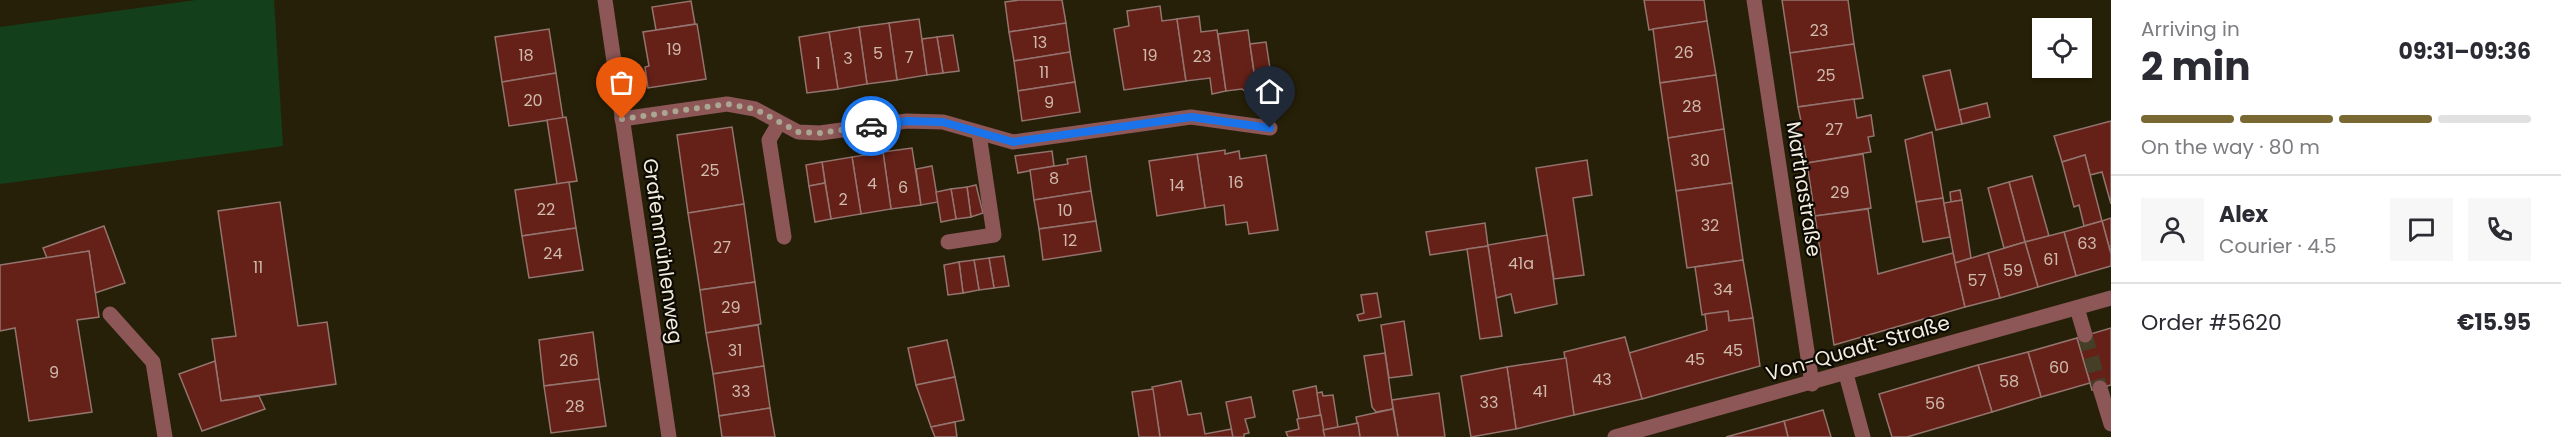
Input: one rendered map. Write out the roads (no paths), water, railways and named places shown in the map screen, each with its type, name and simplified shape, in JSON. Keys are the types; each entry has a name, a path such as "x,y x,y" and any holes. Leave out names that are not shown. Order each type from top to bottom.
{"street":[{"name":"Grafenmühlenweg","path":"605,0 669,437"},
{"name":"Marthastraße","path":"1754,0 1812,384"},
{"path":"622,119 727,104 755,109 798,132 820,133 907,121 943,122 1013,142 1191,117 1270,128"},
{"path":"779,123 770,140 784,237"},
{"path":"948,242 994,235 979,134"},
{"name":"Von-Quadt-Straße","path":"1615,437 1635,434 2111,298"},
{"path":"2077,308 2085,335"},
{"path":"110,314 153,362 165,437"},
{"path":"1846,374 1863,437"},
{"path":"2100,388 2111,424"}],"tunnel":[{"path":"2085,335 2100,388"}]}
